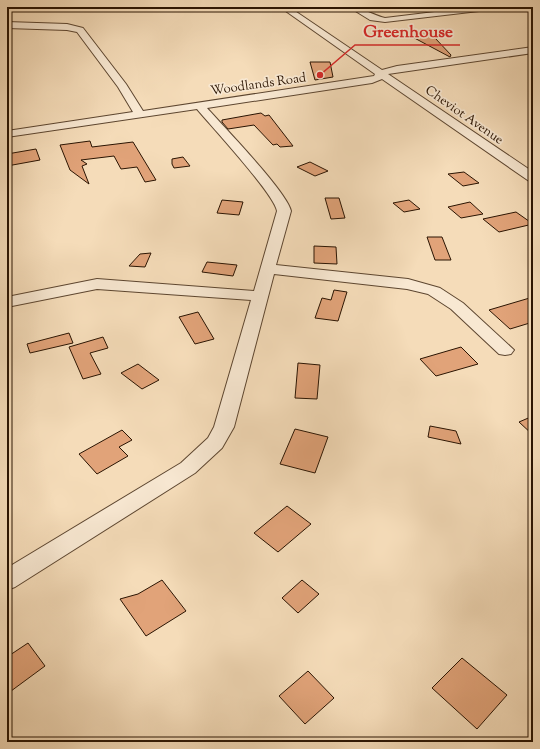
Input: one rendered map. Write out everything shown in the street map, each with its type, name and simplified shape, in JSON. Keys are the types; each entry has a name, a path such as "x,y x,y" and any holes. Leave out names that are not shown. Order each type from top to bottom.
{"street":[{"path":"353,7 373,18 385,20 496,7"},
{"path":"285,8 299,8"},
{"name":"Cheviot Avenue","path":"285,8 530,175"},
{"path":"7,24 67,27 80,30 122,86 140,114"},
{"name":"Woodlands Road","path":"7,134 372,80 378,78 381,73 413,66 533,50"},
{"path":"392,80 412,74 416,71 413,66"},
{"path":"7,580 188,468 215,443 224,427 259,296 283,215 283,206 199,105"},
{"path":"267,269 408,284 434,291 457,306 505,350"},
{"path":"7,302 97,284 259,296"}],"building":[{"path":"427,30 437,35 435,38 451,55 450,57 405,33"},
{"path":"310,62 330,62 333,77 315,80"},
{"path":"261,113 265,116 269,115 293,146 280,147 277,144 273,145 254,125 228,129 222,122 222,120"},
{"path":"90,141 92,147 133,142 156,180 145,182 137,167 121,169 114,156 81,160 87,164 82,166 89,184 70,170 60,145"},
{"path":"36,149 40,160 7,166 7,154"},
{"path":"183,157 190,166 174,168 172,159"},
{"path":"310,162 328,171 315,176 297,167"},
{"path":"464,172 479,183 463,186 448,174"},
{"path":"325,198 339,198 345,218 331,219"},
{"path":"222,200 243,202 239,215 217,213"},
{"path":"409,200 420,209 404,212 393,203"},
{"path":"470,202 483,214 461,218 448,207"},
{"path":"516,212 533,224 499,232 483,219"},
{"path":"427,237 442,237 451,260 435,260"},
{"path":"314,246 336,247 337,264 314,263"},
{"path":"151,253 145,267 129,266 140,254"},
{"path":"207,262 237,265 233,276 202,272"},
{"path":"334,290 347,292 338,321 315,318 322,298 331,300"},
{"path":"533,297 533,322 510,329 489,310"},
{"path":"198,312 214,339 195,344 179,317"},
{"path":"69,333 73,343 30,353 27,344"},
{"path":"103,337 108,348 90,353 101,374 83,379 69,347"},
{"path":"461,347 478,364 436,376 420,359"},
{"path":"298,363 320,365 317,399 295,398"},
{"path":"138,364 159,380 142,389 121,373"},
{"path":"533,416 533,435 519,422"},
{"path":"430,426 456,431 461,444 428,437"},
{"path":"295,429 328,437 315,473 280,464"},
{"path":"122,430 132,440 119,447 128,456 97,474 79,454"},
{"path":"287,506 311,524 278,552 254,533"},
{"path":"162,580 186,611 146,636 120,599 138,594"},
{"path":"302,580 319,594 298,613 282,598"},
{"path":"28,643 45,666 7,694 7,657"},
{"path":"462,658 507,695 477,729 432,688"},
{"path":"308,671 334,698 305,724 279,696"}],"place":[{"name":"Greenhouse","path":"320,75"}]}
